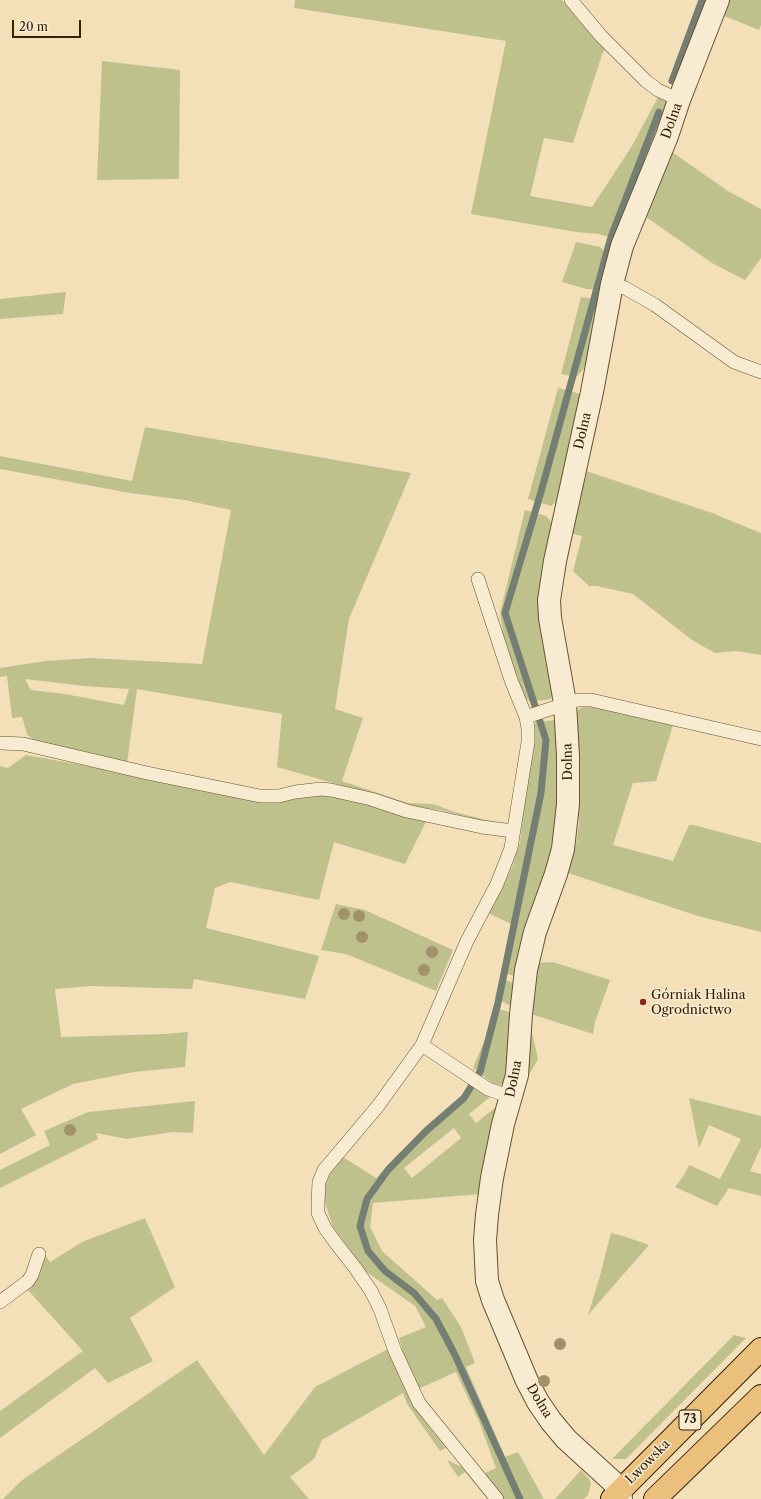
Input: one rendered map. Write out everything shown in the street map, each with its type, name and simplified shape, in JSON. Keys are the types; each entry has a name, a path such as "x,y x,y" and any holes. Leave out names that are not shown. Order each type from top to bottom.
{"main road":[{"name":"Lwowska","path":"618,1496 761,1349"},
{"name":"73","path":"655,1499 761,1396"}],"street":[{"name":"Dolna","path":"618,1496 612,1481 566,1439 538,1402 524,1374 493,1300 487,1281 485,1240 492,1178 503,1124 517,1075 521,1014 530,948 563,849 568,804 568,756 559,705 549,600 556,554 592,392 612,284 622,246 667,136 679,100 718,0"}],"lane":[{"path":"571,0 601,36 646,81 658,90 679,100"},
{"path":"612,284 625,288 655,305 734,362 761,372"},
{"path":"478,579 511,680 526,717 528,728 528,742 512,831 511,848 497,884 468,942 422,1045 378,1106 324,1170 319,1182 318,1213 335,1242 371,1291 380,1309 404,1372 419,1403 497,1499"},
{"path":"526,717 577,700 591,700 761,739"},
{"path":"2,743 23,744 147,773 260,796 279,796 295,792 321,789 331,790 371,799 407,811 512,831"},
{"path":"422,1045 488,1088 511,1097"},
{"path":"0,1302 28,1281 32,1275 39,1254"}],"green space":[{"path":"295,0 562,0 605,49 573,143 544,138 530,196 592,207 632,146 658,97 670,102 620,236 605,236 576,232 471,214 506,41 294,8"},
{"path":"722,0 761,0 761,25 759,30 717,13"},
{"path":"102,61 180,70 179,179 97,180"},
{"path":"669,150 728,191 761,209 761,258 745,280 712,263 646,217"},
{"path":"576,242 600,247 613,258 605,290 586,289 562,282"},
{"path":"66,292 63,314 0,319 0,299"},
{"path":"581,297 601,300 592,353 582,371 576,377 561,374"},
{"path":"558,388 584,395 560,496 551,506 528,499"},
{"path":"145,427 411,473 349,619 335,709 363,718 342,781 408,803 433,804 455,812 506,825 504,826 440,810 413,806 277,767 282,714 137,689 127,764 40,743 32,739 27,734 22,717 12,718 7,676 0,677 0,668 45,661 91,658 202,664 231,510 185,500 130,493 0,469 0,456 132,481","holes":["25,679 84,686 129,689 124,705 65,694 31,690"]},
{"path":"580,469 712,513 761,533 761,655 736,651 715,653 692,640 633,594 597,586 589,586 573,571 582,536 565,532"},
{"path":"525,510 546,516 550,520 552,526 553,698 546,700 530,701 526,699 516,679 503,634 500,613"},
{"path":"594,705 673,725 656,781 633,783 613,845 673,861 689,825 694,825 761,843 761,932 698,916 568,873 576,844 579,824 576,714 580,708"},
{"path":"555,720 560,724 560,832 518,977 501,972 511,924 488,913 503,887 512,867 520,842 533,729 536,722"},
{"path":"26,755 126,773 250,800 321,793 428,818 405,864 334,842 319,900 230,882 215,888 206,928 319,956 305,999 194,979 192,989 91,986 55,989 61,1037 188,1032 185,1067 134,1072 73,1084 21,1109 36,1135 0,1154 0,766 8,768"},
{"path":"336,904 365,910 453,950 436,991 346,954 321,950"},
{"path":"553,962 610,980 595,1022 593,1034 531,1014 530,1024 538,1059 521,1089 537,963"},
{"path":"500,978 516,984 513,1007 495,998"},
{"path":"493,1007 512,1013 515,1032 504,1084 498,1085 493,1084 473,1068 485,1039"},
{"path":"470,1082 490,1097 469,1114 476,1123 496,1107 499,1114 481,1194 373,1203 370,1227 382,1251 437,1300 442,1298 461,1327 475,1363 466,1367 505,1457 518,1452 544,1499 503,1499 485,1473 496,1468 480,1424 456,1372 418,1389 407,1366 399,1338 426,1327 415,1306 365,1271 333,1227 323,1197 331,1172 343,1157 376,1178 393,1159 460,1098","holes":["454,1128 461,1138 412,1178 404,1168"]},
{"path":"689,1098 761,1116 761,1147 750,1171 761,1174 761,1196 729,1188 717,1206 675,1187 689,1165 720,1179 741,1139 709,1125 699,1148"},
{"path":"195,1101 193,1133 172,1132 127,1139 96,1133 98,1139 0,1188 0,1170 50,1145 44,1131 88,1112"},
{"path":"145,1218 175,1287 130,1318 153,1361 108,1383 95,1368 0,1438 0,1411 83,1351 27,1289 45,1255 50,1262 82,1242"},
{"path":"611,1233 649,1245 588,1315 600,1276"},
{"path":"734,1335 746,1338 626,1459 612,1459"},
{"path":"388,1349 408,1395 424,1421 446,1448 440,1451 407,1404 403,1393 322,1440 314,1459 290,1477 309,1499 3,1499 21,1481 197,1360 264,1455 315,1387"},
{"path":"447,1460 469,1470 490,1499 487,1499 465,1472 458,1477"},
{"path":"581,1470 591,1483 588,1495 584,1499 555,1499"}],"waterway":[{"path":"672,81 702,0"},
{"path":"520,1499 455,1355 436,1319 414,1293 385,1271 368,1251 360,1226 367,1199 388,1170 426,1131 464,1098 480,1072 498,1003 541,793 546,740 505,613 541,492 611,237 659,112"}],"place":[{"name":"Górniak Halina Ogrodnictwo","path":"643,1002"}]}
